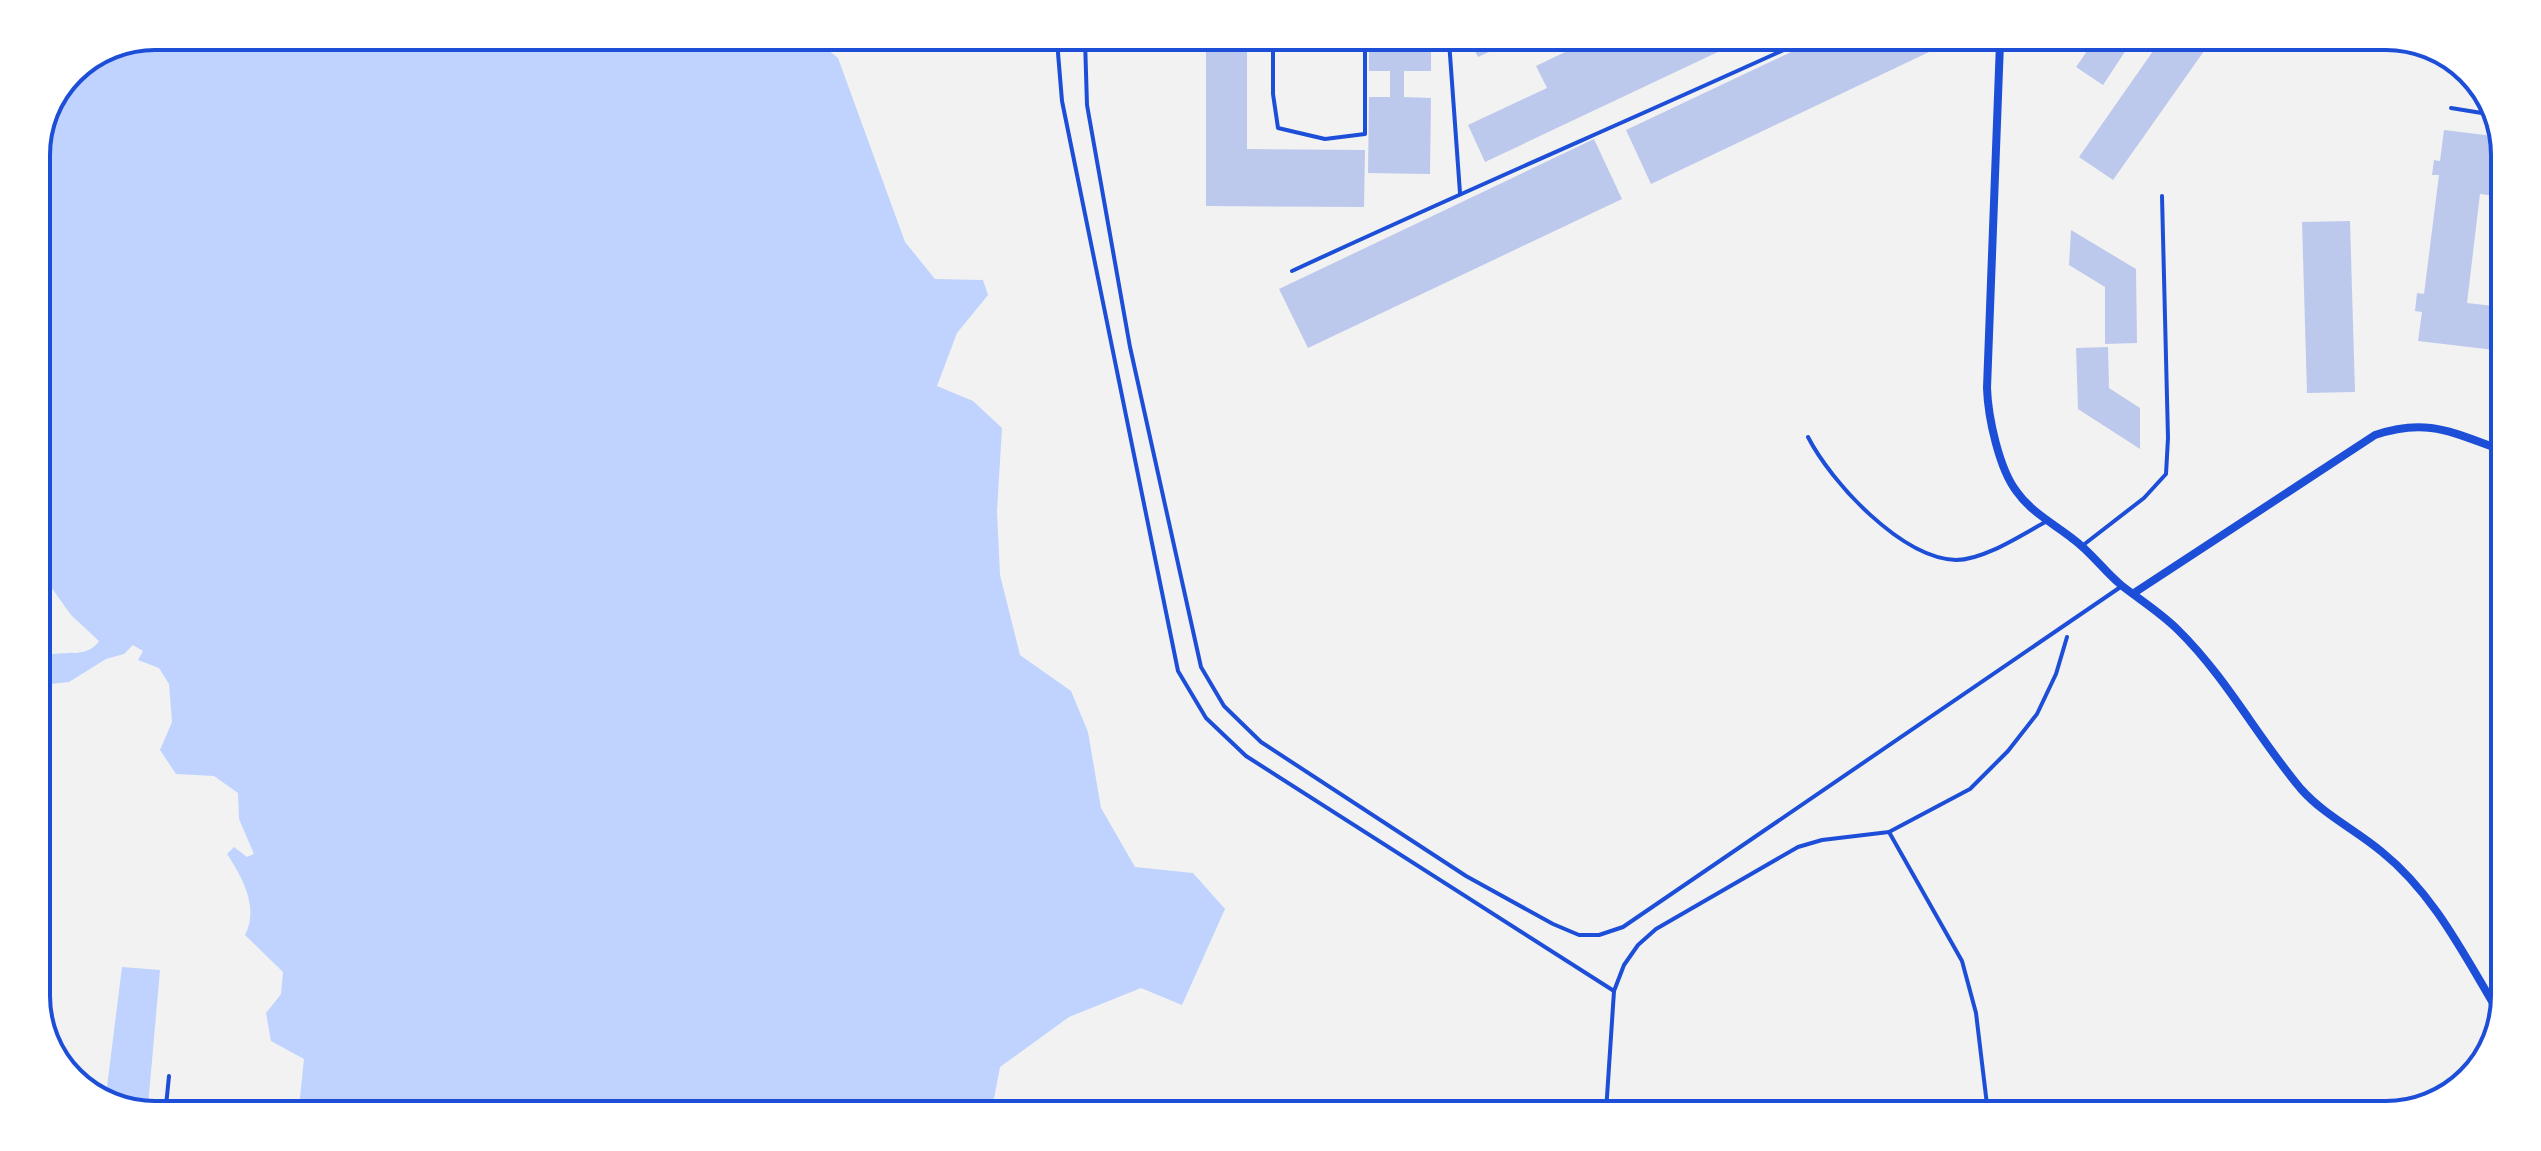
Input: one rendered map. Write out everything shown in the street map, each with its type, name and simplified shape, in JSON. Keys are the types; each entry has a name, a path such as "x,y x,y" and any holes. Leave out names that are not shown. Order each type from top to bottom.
{"street":[{"path":"2000,50 1987,388 1988,415 2016,492 2047,521 2082,546 2122,586 2177,629 2202,657 2302,790 2332,818 2382,851 2419,887 2491,999"},
{"path":"2134,593 2375,435 2392,429 2431,426 2491,446"}],"lane":[{"path":"1085,50 1087,105 1130,347 1201,667 1224,706 1261,742 1466,876 1553,924 1579,935 1599,935 1623,927 2122,586"},
{"path":"1273,50 1273,94 1278,128 1325,139 1365,134 1365,50"},
{"path":"1450,50 1460,193"},
{"path":"1292,271 1784,50"},
{"path":"2451,108 2482,113"},
{"path":"2082,546 2144,498 2166,474 2168,438 2162,196"},
{"path":"1808,437 1821,462 1871,514 1890,531 1937,556 1958,560 1978,555 2014,540 2047,521"}],"path":[{"path":"1058,50 1065,116 1178,671 1192,695 1206,718 1246,756 1614,991"},
{"path":"1607,1101 1614,991 1624,965 1638,945 1656,929 1798,847 1822,840 1889,832 1970,789 2008,751 2037,714 2056,674 2072,618"},
{"path":"1889,832 1962,961 1976,1013 1987,1101"},
{"path":"166,1101 169,1076"}],"water":[{"path":"155,50 828,50 838,58 905,242 935,279 983,280 988,295 957,333 937,386 973,401 1002,428 997,511 1000,575 1020,655 1071,691 1088,732 1101,808 1135,867 1193,873 1225,909 1182,1005 1141,988 1069,1017 1000,1067 994,1101 300,1101 304,1059 271,1041 266,1013 281,994 283,972 245,935 250,904 239,873 227,854 234,847 247,857 254,854 239,819 238,793 214,776 176,774 160,750 172,722 169,684 159,668 138,660 143,651 133,645 124,654 106,659 69,682 50,684 50,655 89,650 99,641 71,615 51,587 50,148 61,109 72,91 103,64 135,52"},
{"path":"122,967 160,970 148,1100 107,1089"}],"building":[{"path":"1206,50 1247,50 1247,149 1365,150 1364,207 1206,206"},
{"path":"1369,50 1431,50 1431,71 1404,71 1404,97 1431,98 1430,174 1368,173 1369,97 1390,97 1390,71 1369,71"},
{"path":"1474,50 1493,50 1478,57"},
{"path":"1569,50 1722,50 1485,162 1468,125 1547,88 1536,66"},
{"path":"1795,50 1933,50 1651,184 1626,130"},
{"path":"2088,50 2126,50 2103,85 2076,67"},
{"path":"2154,50 2205,50 2113,180 2079,157"},
{"path":"2444,130 2489,136 2491,195 2480,194 2467,303 2491,306 2491,350 2418,341 2422,312 2415,311 2417,293 2424,294 2439,175 2432,175 2434,160 2440,161"},
{"path":"1594,139 1622,199 1308,348 1279,289"},
{"path":"2350,221 2355,392 2307,393 2302,222"},
{"path":"2071,230 2136,269 2137,343 2105,344 2105,287 2069,265"},
{"path":"2108,347 2109,388 2140,408 2140,449 2078,409 2076,348"}]}
